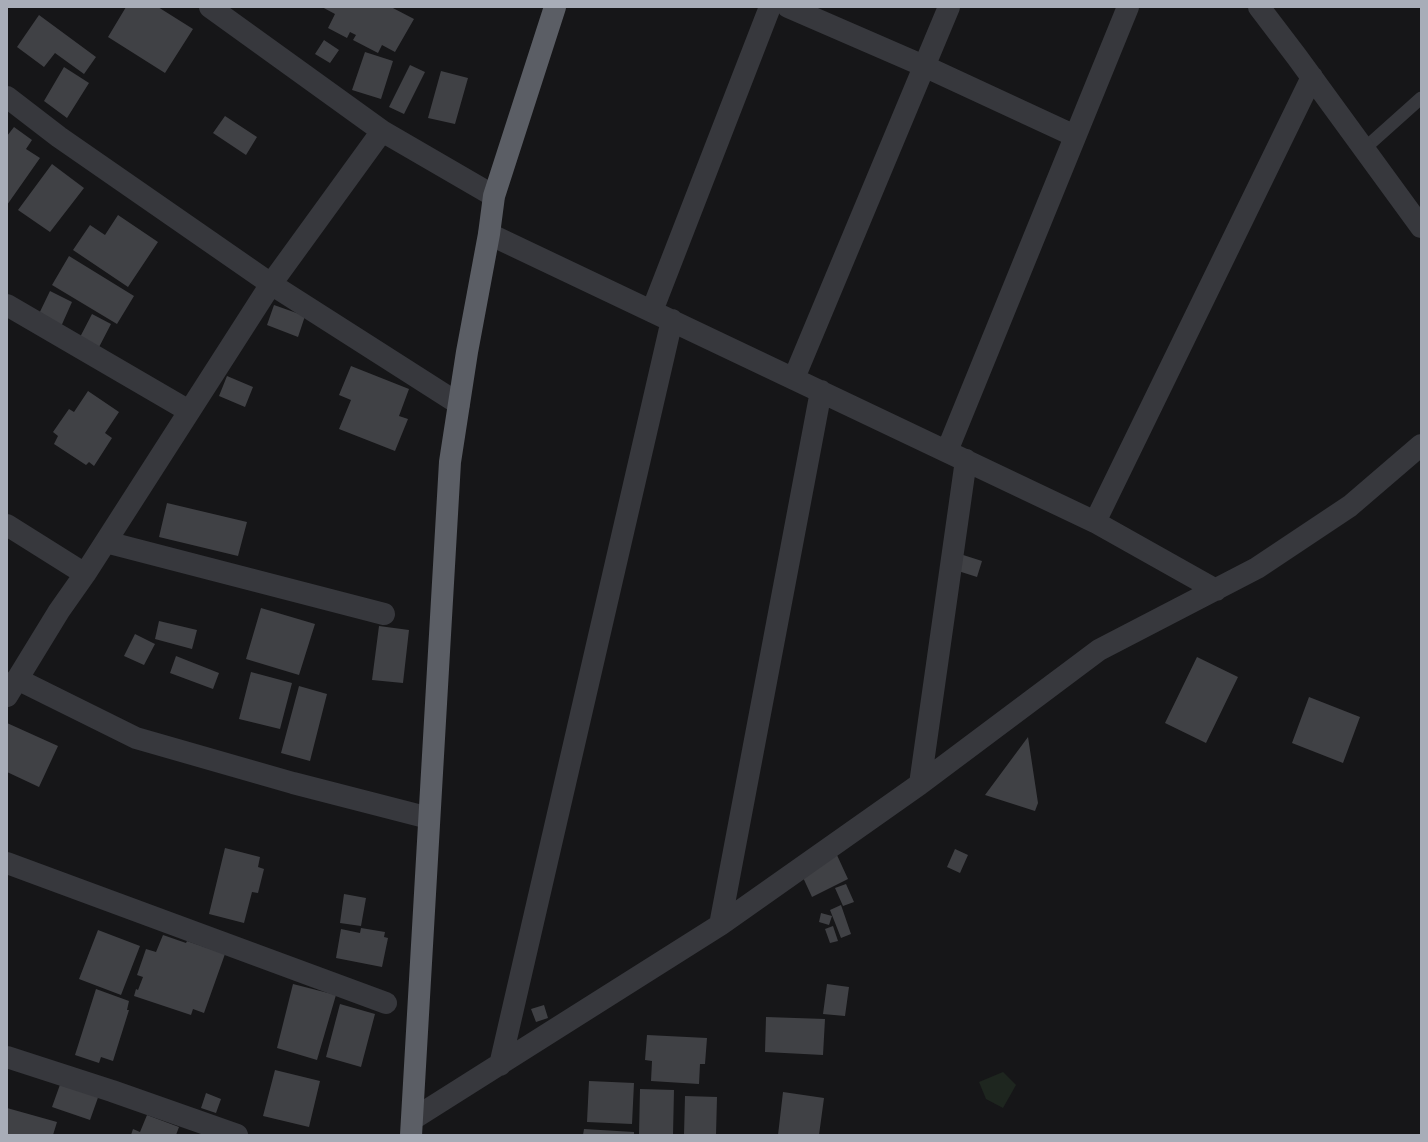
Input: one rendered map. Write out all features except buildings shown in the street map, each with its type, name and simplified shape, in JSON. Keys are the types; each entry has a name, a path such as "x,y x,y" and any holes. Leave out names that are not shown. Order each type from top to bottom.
{"highway":[{"path":"412,1127 450,462 467,352 490,234 494,196 555,7"}],"street":[{"path":"210,7 382,131 494,196"},
{"path":"652,311 770,7"},
{"path":"788,7 924,66 1076,136"},
{"path":"794,378 949,7"},
{"path":"920,784 956,455 1076,136 1128,7"},
{"path":"1259,7 1421,227"},
{"path":"1095,522 1312,77"},
{"path":"7,97 59,137 271,284 459,404"},
{"path":"382,131 271,284 86,574 59,610 12,687 136,738 293,783 429,818"},
{"path":"490,234 1095,522 1216,590"},
{"path":"7,305 189,411"},
{"path":"500,1065 672,320"},
{"path":"720,925 821,391"},
{"path":"412,1127 500,1065 720,925 920,784 1099,650 1257,568 1350,506 1421,445"},
{"path":"7,525 86,574"},
{"path":"106,542 384,614"},
{"path":"7,863 386,1003"},
{"path":"7,1057 112,1091 237,1135"}],"lane":[{"path":"1364,149 1421,98"}],"shaded area":[{"path":"1003,1072 1016,1085 1003,1108 986,1099 979,1082"}]}
